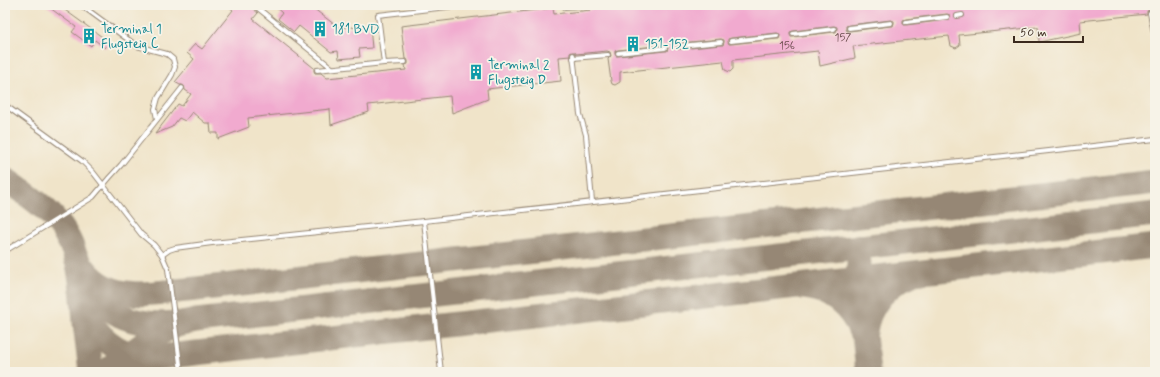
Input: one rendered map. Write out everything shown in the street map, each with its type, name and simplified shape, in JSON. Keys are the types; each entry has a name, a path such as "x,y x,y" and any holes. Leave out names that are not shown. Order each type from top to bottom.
{"lane":[{"path":"81,5 137,46 167,54 173,59 175,67 172,75 158,98 155,109 157,119"},
{"path":"254,5 332,68"},
{"path":"384,63 378,15 464,5"},
{"path":"566,13 565,6 590,5"},
{"path":"1150,13 1155,38"},
{"path":"906,22 947,17"},
{"path":"849,28 891,23"},
{"path":"793,34 834,29"},
{"path":"731,41 777,36"},
{"path":"680,46 721,42"},
{"path":"618,54 665,48"},
{"path":"592,201 586,135 580,114 573,57 608,55"},
{"path":"317,70 405,62"},
{"path":"5,251 93,197 122,165 182,88"},
{"path":"5,105 82,161 93,172 141,234 154,245 162,255 168,270 181,372"},
{"path":"162,255 172,248 1155,139"},
{"path":"424,221 441,372"}],"building":[{"name":"Terminal 1 Flugsteig C","path":"46,5 58,5 109,42 105,48 95,40 91,46 72,32 76,27"},
{"name":"Terminal 2 Flugsteig D","path":"227,5 251,5 252,8 258,13 253,19 314,68 315,73 321,73 327,78 406,70 405,65 408,64 408,61 405,59 401,26 553,8 554,14 591,10 590,8 592,8 593,5 1155,5 1155,13 1150,10 1147,11 1147,14 1080,21 1081,33 1039,42 1038,27 959,35 960,45 956,48 951,46 949,36 853,46 855,58 820,66 818,51 733,60 733,69 730,72 725,70 723,61 620,72 620,82 615,85 612,84 611,81 608,59 611,56 610,52 576,54 575,52 572,52 570,53 570,56 559,57 561,81 487,89 488,99 452,113 450,96 368,105 369,112 331,125 330,109 248,118 249,127 218,139 218,133 211,133 210,123 205,123 192,112 185,121 179,118 172,127 155,134 178,104 182,106 191,94 185,90 184,86 175,82 194,59 187,53 195,44 202,49 233,10","holes":["947,14 950,15 949,20 904,25 903,20","891,20 894,21 893,26 849,31 847,31 846,26","834,26 837,27 836,32 793,37 791,37 790,32","777,33 780,34 779,39 729,44 728,39","721,39 724,40 723,45 680,49 678,49 677,44","665,45 668,46 667,51 618,56 616,56 615,51"]},
{"name":"181 BVD","path":"273,5 309,5 339,28 370,27 372,48 359,49 360,57 339,59 338,51 331,52 299,26 294,32 278,19 282,13"}],"taxiway":[{"path":"5,179 36,202 53,217 62,229 75,254 83,294 91,372"},
{"path":"77,258 87,273 99,283 111,289 125,293 154,293 1155,182"},
{"path":"105,372 157,334 177,325 196,321 1155,214"},
{"path":"121,364 131,360 1155,246"},
{"path":"859,263 858,279 868,372"},
{"path":"865,332 870,313 880,297 894,284 910,275"},
{"path":"85,281 93,293 103,303 124,317 149,323 177,323"},
{"path":"804,287 823,292 839,301 852,315 861,332"},
{"path":"86,311 95,328 108,342 124,352 143,357"}],"place":[{"name":"181 BVD","path":"320,29"},
{"name":"Terminal 1 Flugsteig C","path":"89,36"},
{"name":"151-152","path":"633,44"},
{"name":"Terminal 2 Flugsteig D","path":"476,72"}]}
